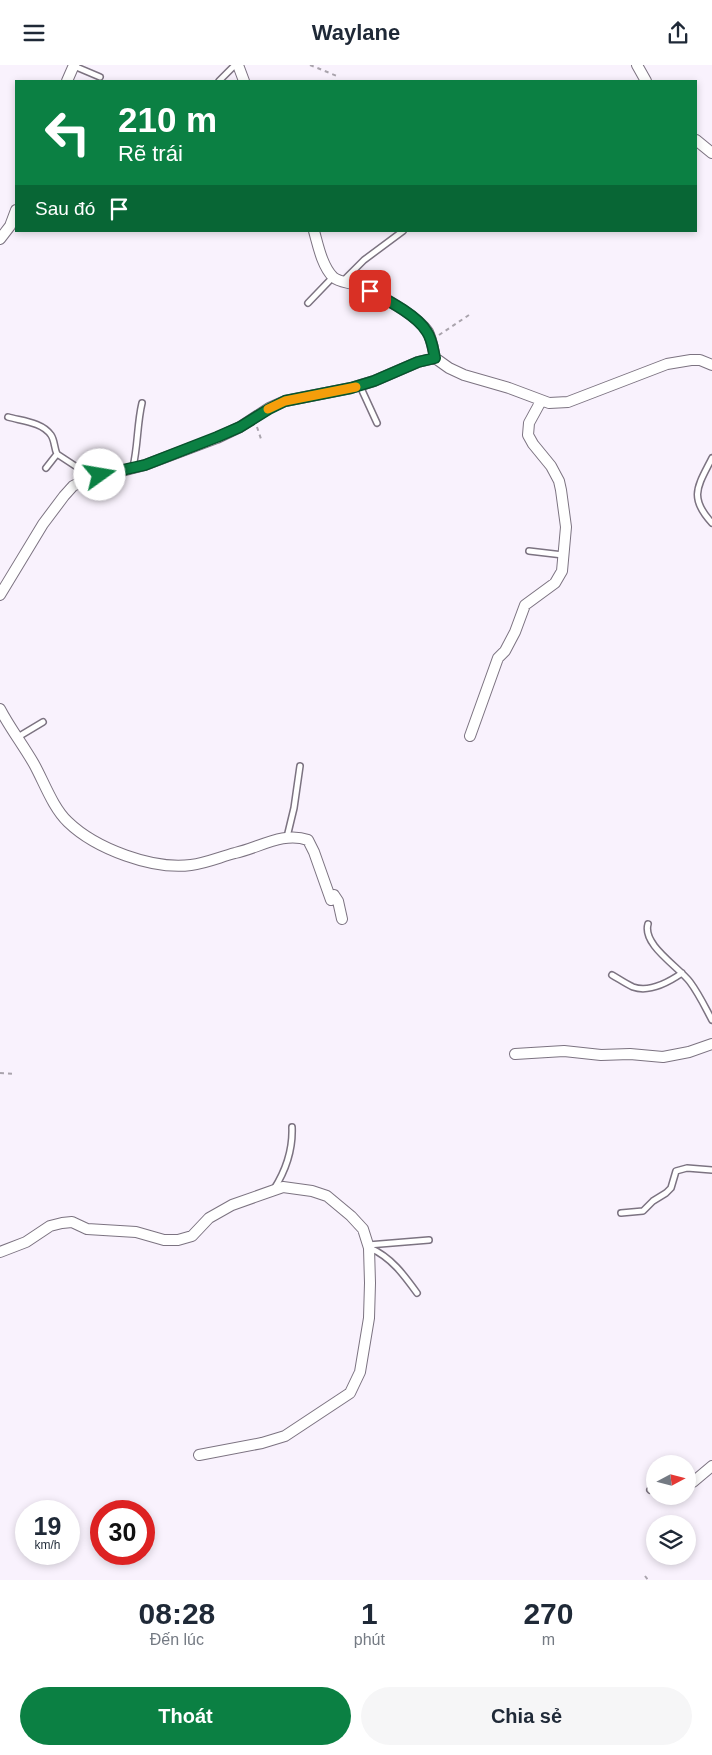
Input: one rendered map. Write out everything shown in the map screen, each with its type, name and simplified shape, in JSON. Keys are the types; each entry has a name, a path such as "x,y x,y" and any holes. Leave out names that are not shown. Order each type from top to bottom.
{"street":[{"path":"67,80 73,65"},
{"path":"236,65 244,80"},
{"path":"637,65 645,80"},
{"path":"697,141 712,153"},
{"path":"0,239 10,226 15,213"},
{"path":"314,232 320,253 327,268 338,279 356,285 391,303 415,319 427,331 435,358 449,368 464,375 509,388 541,401 549,403 568,401 667,364 700,360 712,365"},
{"path":"0,595 43,524 73,486 93,477 145,465 217,437 240,427 285,401 360,386 418,362 435,358"},
{"path":"470,736 498,658 505,651 515,632 525,605 554,583 562,571 566,527 559,481 551,466 533,445 528,435 529,423 541,401"},
{"path":"0,709 57,807 67,821 79,831 101,844 126,855 159,865 191,865 287,837 299,837 308,840 331,900 334,895 338,901 342,919"},
{"path":"515,1053 564,1051 601,1055 630,1054 663,1057 689,1052 712,1044"},
{"path":"0,1252 26,1242 50,1226 72,1222 87,1229 136,1232 164,1240 178,1240 192,1236 209,1218 232,1205 283,1187 312,1191 327,1196 351,1216 363,1229 369,1247 370,1318 360,1372 350,1393 285,1436 262,1443 199,1455"},
{"path":"696,1477 712,1467"}],"lane":[{"path":"73,65 100,77"},
{"path":"219,80 236,65"},
{"path":"308,303 402,232"},
{"path":"360,386 377,423"},
{"path":"133,468 142,403"},
{"path":"8,417 33,423 46,429 52,436 57,454 93,477"},
{"path":"46,468 57,454"},
{"path":"712,458 700,481 697,493 697,501 712,523"},
{"path":"529,551 563,555"},
{"path":"18,737 43,723"},
{"path":"287,837 300,766"},
{"path":"648,924 646,930 650,940 663,956 673,963 697,992 712,1020"},
{"path":"612,975 632,986 647,989 671,981 682,973"},
{"path":"273,1190 283,1174 291,1151 292,1127"},
{"path":"621,1213 643,1211 671,1188 676,1171 681,1169 712,1170"},
{"path":"369,1247 429,1240"},
{"path":"369,1247 379,1252 393,1264 406,1277 417,1293"}],"path":[{"path":"310,65 336,76"},
{"path":"431,340 472,313"},
{"path":"0,1073 14,1074"},
{"path":"644,1576 648,1580"}],"slow traffic":[{"path":"268,409 285,401 356,387"}],"route":[{"path":"100,475 145,465 217,437 240,427 285,401 351,388 374,381 418,362 435,358 427,331 415,319 370,291"}]}
